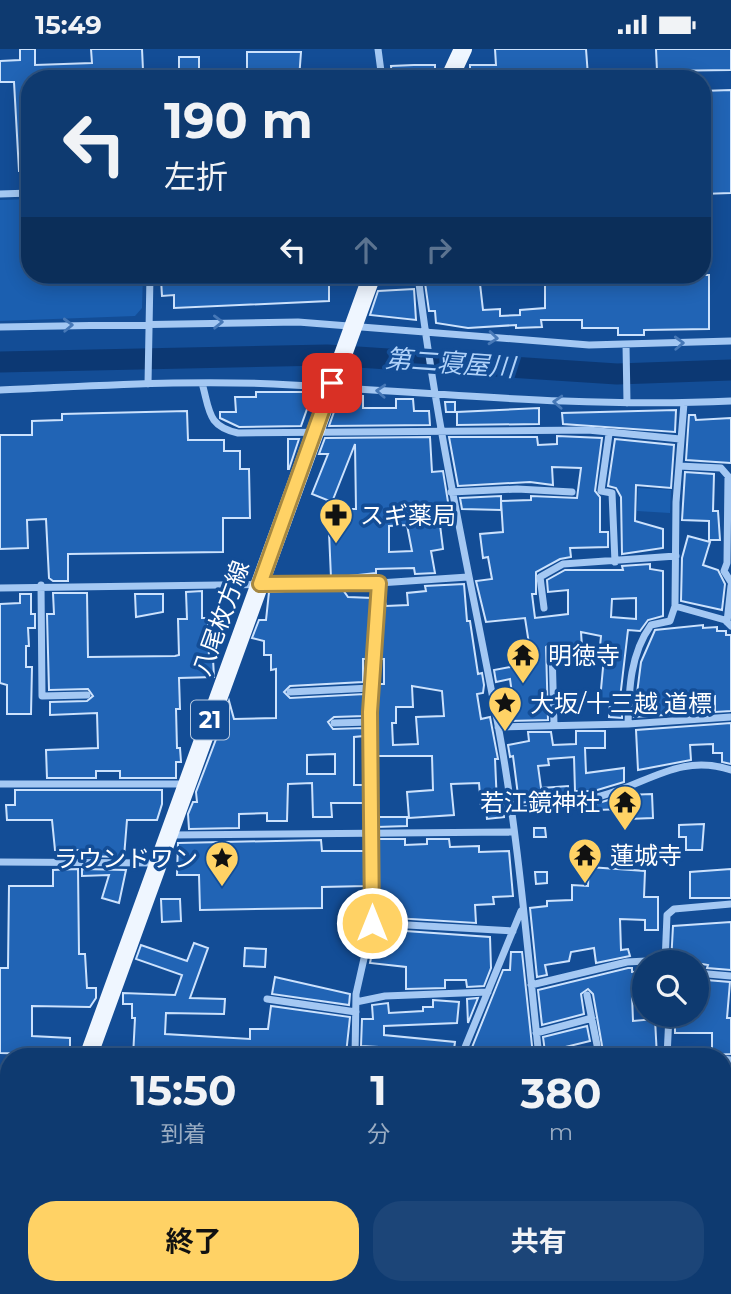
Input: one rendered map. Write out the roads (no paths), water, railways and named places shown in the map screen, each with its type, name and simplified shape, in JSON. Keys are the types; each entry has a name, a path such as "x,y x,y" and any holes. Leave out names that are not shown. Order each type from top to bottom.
{"main road":[{"path":"453,70 463,49"},
{"name":"八尾枚方線","path":"92,1048 368,284"}],"street":[{"path":"378,49 381,70"},
{"path":"0,194 21,193"},
{"path":"148,384 150,284"},
{"path":"419,284 433,394 498,727 514,832 538,1048"},
{"path":"0,327 298,321 351,329 425,332 529,342 626,344 731,341"},
{"path":"626,344 626,403"},
{"path":"202,383 213,422 220,429 238,433 588,430 680,439"},
{"path":"0,390 202,383 331,386 433,394 626,403 731,401"},
{"path":"628,725 629,688 641,640 651,625 670,621 675,605 678,466 684,403"},
{"path":"609,434 601,491 612,493 615,562"},
{"path":"675,605 729,624 731,584 724,571 727,563 728,476 721,468 678,466"},
{"path":"451,492 517,489 572,492"},
{"path":"544,608 540,577 563,564 676,556"},
{"path":"0,588 41,585 379,583 468,577"},
{"path":"355,1048 356,1002 372,923 370,722 379,583"},
{"path":"41,585 42,696 87,695"},
{"path":"552,649 554,725"},
{"path":"290,692 371,688"},
{"path":"498,727 628,725 731,717"},
{"path":"334,723 370,722"},
{"path":"510,810 574,803 628,787 660,771 685,766 731,770"},
{"path":"0,784 187,784"},
{"path":"168,835 514,832"},
{"path":"0,862 158,863"},
{"path":"665,950 667,915 674,909 731,904"},
{"path":"465,1048 522,910"},
{"path":"372,923 513,931"},
{"path":"531,985 632,963"},
{"path":"709,974 731,976"},
{"path":"356,1002 385,996 488,992"},
{"path":"587,995 597,1045"},
{"path":"267,999 356,1012"},
{"path":"537,1033 592,1018"},
{"path":"667,1048 668,1027"}],"waterway":[{"name":"第二寝屋川","path":"0,362 327,355 617,374 731,370"}],"place":[{"name":"スギ薬局","path":"336,545"},
{"name":"明徳寺","path":"523,685"},
{"name":"大坂/十三越 道標","path":"505,733"},
{"name":"若江鏡神社","path":"625,832"},
{"name":"蓮城寺","path":"585,885"},
{"name":"ラウンドワン","path":"222,888"}]}
